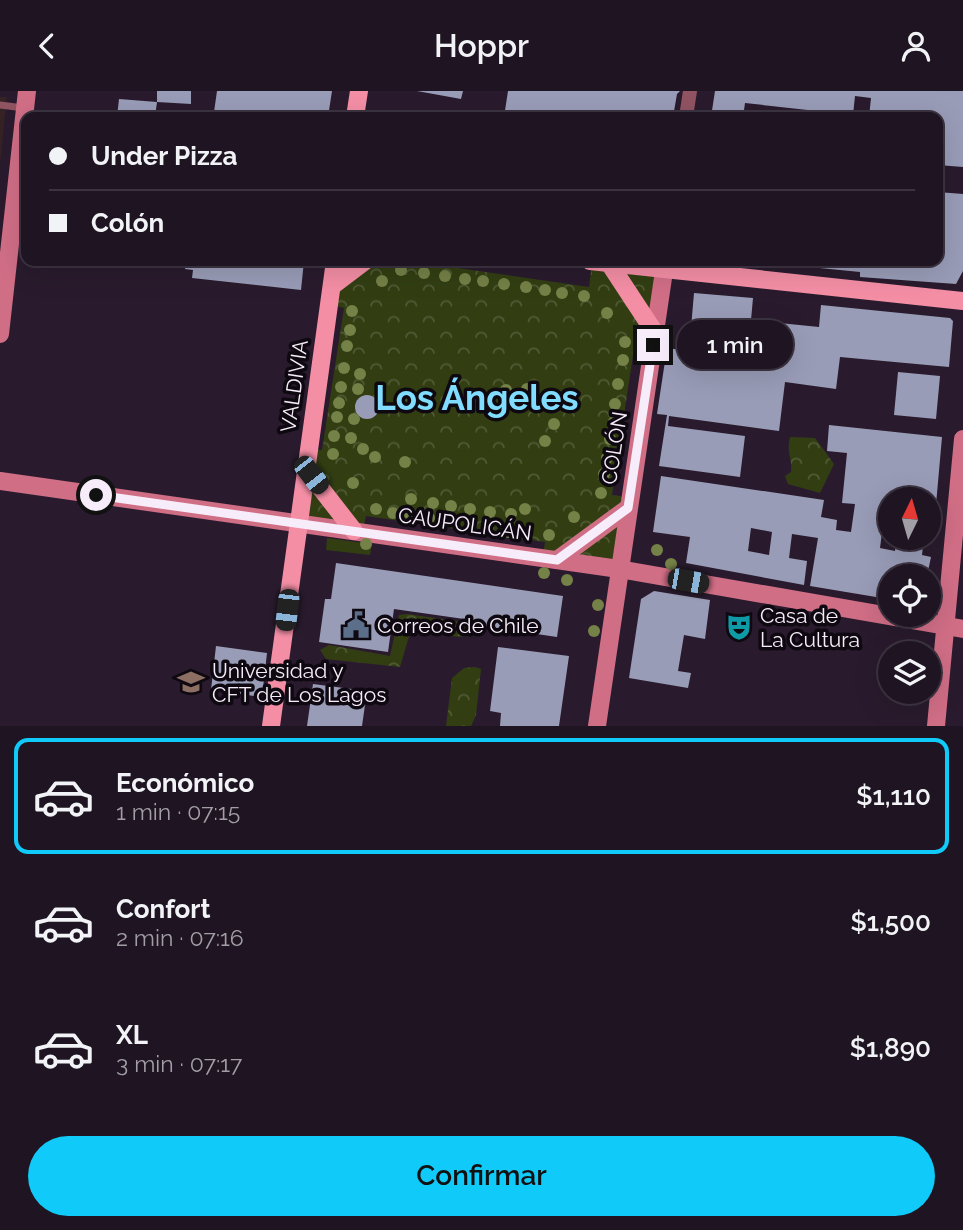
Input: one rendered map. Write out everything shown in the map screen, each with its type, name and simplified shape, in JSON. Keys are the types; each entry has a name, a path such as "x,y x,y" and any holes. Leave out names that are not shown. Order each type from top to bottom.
{"main road":[{"path":"356,112 359,91"},
{"name":"VALDIVIA","path":"271,726 334,266"},
{"path":"332,286 358,266"},
{"path":"611,266 655,333"},
{"path":"665,266 963,301"},
{"path":"305,468 354,531"}],"street":[{"path":"687,112 690,91"},
{"path":"0,334 21,136"},
{"name":"COLÓN","path":"597,726 665,266"},
{"path":"936,726 954,627 963,439"},
{"name":"CAUPOLICÁN","path":"0,481 619,569 954,627"},
{"path":"557,560 628,508"}],"lane":[{"path":"0,105 26,100"}],"shaded area":[{"path":"0,97 7,97 0,165"}],"green space":[{"path":"337,266 444,266 589,287 592,266 613,266 662,273 651,344 635,342 612,495 628,497 617,567 543,556 545,542 366,516 363,530 300,521 310,449 322,450 344,308 337,306"},
{"path":"790,437 815,438 834,464 820,493 788,484 785,476 791,472"},
{"path":"327,538 372,544 370,555 326,550"},
{"path":"399,615 470,623 475,629 469,636 410,633 400,667 326,659 320,650 329,645 390,656"},
{"path":"464,668 481,669 476,715 471,726 446,726 452,678"}],"building":[{"path":"157,91 191,91 191,104 157,102"},
{"path":"217,91 332,91 329,112 214,112"},
{"path":"417,91 463,91 461,99"},
{"path":"508,91 680,91 674,112 505,112"},
{"path":"715,91 963,91 963,167 943,165 943,112 870,112 871,98 855,96 853,112 826,112 745,103 744,112 712,112"},
{"path":"119,99 157,102 156,112 118,112"},
{"path":"943,192 963,194 963,271 956,284 860,277 860,272 799,266 943,266"},
{"path":"185,266 303,266 301,290 192,278 193,270 185,269"},
{"path":"694,293 753,298 751,320 819,327 821,305 950,318 953,321 949,367 840,357 836,389 785,382 779,431 669,416 668,426 745,436 740,477 659,466 667,415 657,414 667,348 689,351","holes":["748,354 780,357 779,364 748,359"]},
{"path":"898,372 940,376 936,419 894,415"},
{"path":"367,395 378,402 379,407 372,418 367,419 356,412 355,407 362,396"},
{"path":"829,425 942,437 938,487 878,487 878,550 923,550 922,555 931,557 930,564 878,564 878,597 810,586 818,538 792,534 789,558 807,561 804,585 686,563 690,537 653,532 661,476 824,500 821,517 837,520 836,530 851,532 855,504 842,503 847,453 827,451","holes":["751,528 772,532 769,555 748,551"]},
{"path":"336,563 563,596 557,637 477,625 478,621 394,609 388,652 319,642 325,599 331,599"},
{"path":"654,591 710,600 705,639 684,635 678,671 691,673 688,688 629,678 641,599"},
{"path":"216,646 267,653 262,697 211,690"},
{"path":"498,647 569,656 559,726 500,726 501,713 490,711"},
{"path":"313,684 367,691 362,726 307,726"}],"place":[{"name":"Correos de Chile","path":"356,625"},
{"name":"Casa de La Cultura","path":"739,627"},
{"name":"Universidad y CFT de Los Lagos","path":"191,682"}],"district":[{"name":"Los Ángeles","path":"477,397"}],"route":[{"path":"96,495 557,560 628,508 653,345"}]}
